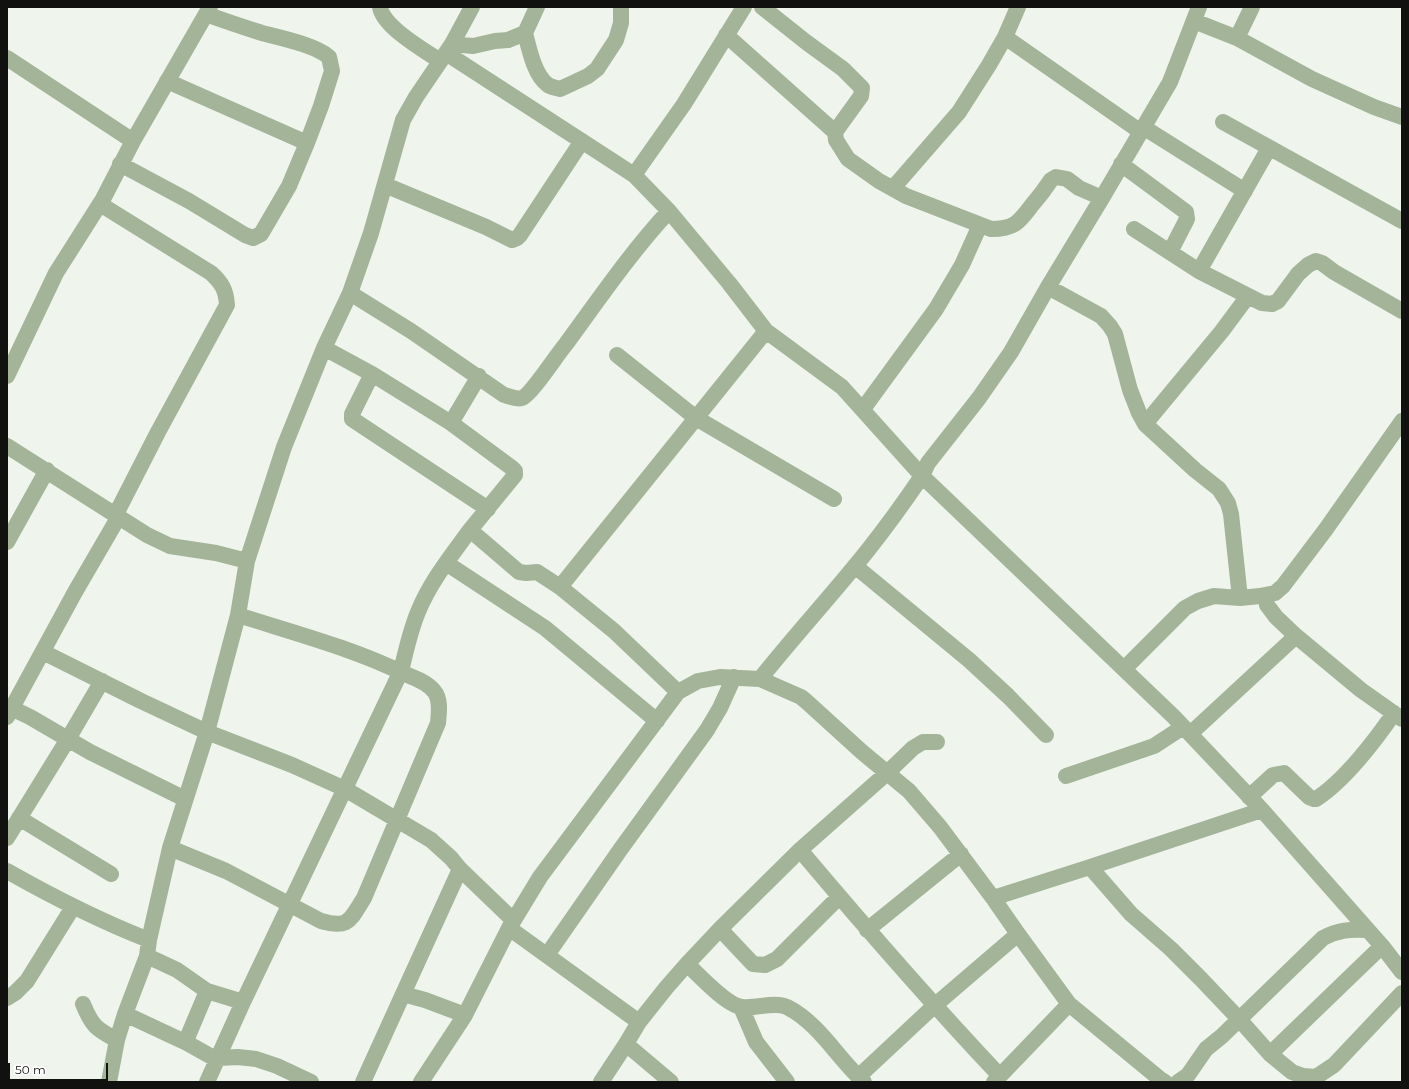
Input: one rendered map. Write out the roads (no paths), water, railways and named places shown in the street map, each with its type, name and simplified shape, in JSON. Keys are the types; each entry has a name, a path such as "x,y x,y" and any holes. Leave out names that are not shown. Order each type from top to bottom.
{"street":[{"path":"380,7 386,20 395,28 446,53 634,175 669,211 729,283 766,331 842,387 922,476 1187,731 1248,797 1262,810 1382,946 1402,972"},
{"path":"109,1082 117,1040 125,1014 147,956 149,940 170,848 184,799 207,732 238,615 247,561 284,447 324,348 350,293 371,233 398,136 404,120 416,98 446,53 472,7"},
{"path":"537,7 525,33 529,49 540,76 548,85 560,89 588,76 598,69 616,40 621,23 621,7"},
{"path":"634,175 684,104 744,7"},
{"path":"762,7 843,69 862,88 861,96 835,132"},
{"path":"893,188 959,112 1005,37 1016,7"},
{"path":"1237,38 1252,7"},
{"path":"7,376 56,273 100,204 120,164 208,11 242,27 300,44 321,52 329,57 332,71 307,143 289,186 261,234 253,238 245,235 189,201 120,164"},
{"path":"760,678 793,637 855,566 890,522 922,476 928,463 979,398 1011,352 1170,82 1196,14 1312,79 1374,107 1402,117"},
{"path":"446,53 495,40 508,40 525,33"},
{"path":"726,35 835,132 836,140 848,159 879,181 906,196 991,229 1001,229 1020,221 1051,180 1056,177 1067,179 1079,188 1102,198"},
{"path":"1005,37 1142,130 1245,191"},
{"path":"7,58 133,141"},
{"path":"167,81 307,143"},
{"path":"1223,122 1402,221"},
{"path":"385,185 486,227 505,238 512,240 520,235 582,141"},
{"path":"1199,270 1269,148"},
{"path":"1121,164 1186,212 1187,219 1170,252"},
{"path":"100,204 211,273 222,285 227,294 227,305 158,432 117,517 9,711 68,739 90,752 184,799"},
{"path":"350,293 479,376 504,395 517,399 523,398 530,391 647,235 669,211"},
{"path":"863,409 936,309 962,265 980,225"},
{"path":"1134,229 1199,270 1262,303 1272,304 1282,296 1298,274 1308,265 1316,261 1322,263 1334,272 1402,311"},
{"path":"1048,287 1100,316 1110,326 1115,334 1130,390 1145,424 1194,470 1219,489 1228,503 1231,514 1240,598"},
{"path":"1145,424 1222,331 1248,296"},
{"path":"560,587 766,331"},
{"path":"207,1082 243,1002 401,671 412,628 426,595 446,563 470,530 516,474 515,471 451,423 372,374 324,348"},
{"path":"617,355 696,418 834,499"},
{"path":"372,374 352,414 352,419 488,509"},
{"path":"451,423 479,376"},
{"path":"1124,670 1185,608 1198,601 1214,596 1240,598 1275,593 1291,577 1402,421"},
{"path":"7,446 47,470 117,517 147,535 170,546 216,553 247,561"},
{"path":"7,542 47,470"},
{"path":"470,530 520,572 537,572 560,587 614,631 678,692"},
{"path":"446,563 545,628 657,721"},
{"path":"855,566 969,660 1008,696 1046,735"},
{"path":"1248,797 1273,776 1284,773 1309,797 1316,799 1346,773 1385,727 1398,716 1361,690 1296,636 1276,617 1267,605 1265,595"},
{"path":"170,848 226,872 321,921 338,925 345,923 352,918 364,898 438,723 439,712 435,692 428,684 373,659 238,615"},
{"path":"1066,776 1154,746 1187,731 1296,636"},
{"path":"43,652 207,732 292,764 345,789 431,840 451,858 511,924 547,955 639,1022"},
{"path":"421,1082 465,1015 511,924 540,878 678,692 698,681 720,677 760,678 804,700 909,792 940,827 961,854 1069,1004 1165,1082"},
{"path":"547,955 620,850 707,730 720,708 734,677"},
{"path":"7,838 102,681"},
{"path":"601,1082 639,1022 666,988 720,929 800,850 913,748 923,742 937,742"},
{"path":"994,898 1262,810"},
{"path":"19,818 111,874"},
{"path":"800,850 867,930 997,1079 1069,1004"},
{"path":"867,930 961,854"},
{"path":"1090,867 1131,914 1171,949 1240,1019 1270,1054 1292,1072 1303,1076 1316,1077 1334,1064 1402,993"},
{"path":"363,1082 460,869"},
{"path":"7,871 73,907 149,940"},
{"path":"720,929 753,964 765,965 777,959 839,896"},
{"path":"10,993 27,982 73,907"},
{"path":"1178,1082 1188,1075 1206,1049 1240,1019 1323,938 1340,930 1367,930"},
{"path":"687,964 729,1003 741,1008 772,1005 786,1006 799,1014 835,1049 861,1080 934,1006 1018,934"},
{"path":"1270,1054 1382,946"},
{"path":"147,956 177,970 207,991 243,1002"},
{"path":"187,1043 188,1036 207,991"},
{"path":"403,994 425,1000 465,1015"},
{"path":"82,1004 89,1020 94,1026 99,1031 117,1040"},
{"path":"741,1008 756,1042 787,1082"},
{"path":"125,1014 187,1043 212,1057 256,1059 277,1066 311,1082"},
{"path":"626,1044 671,1082"}]}
